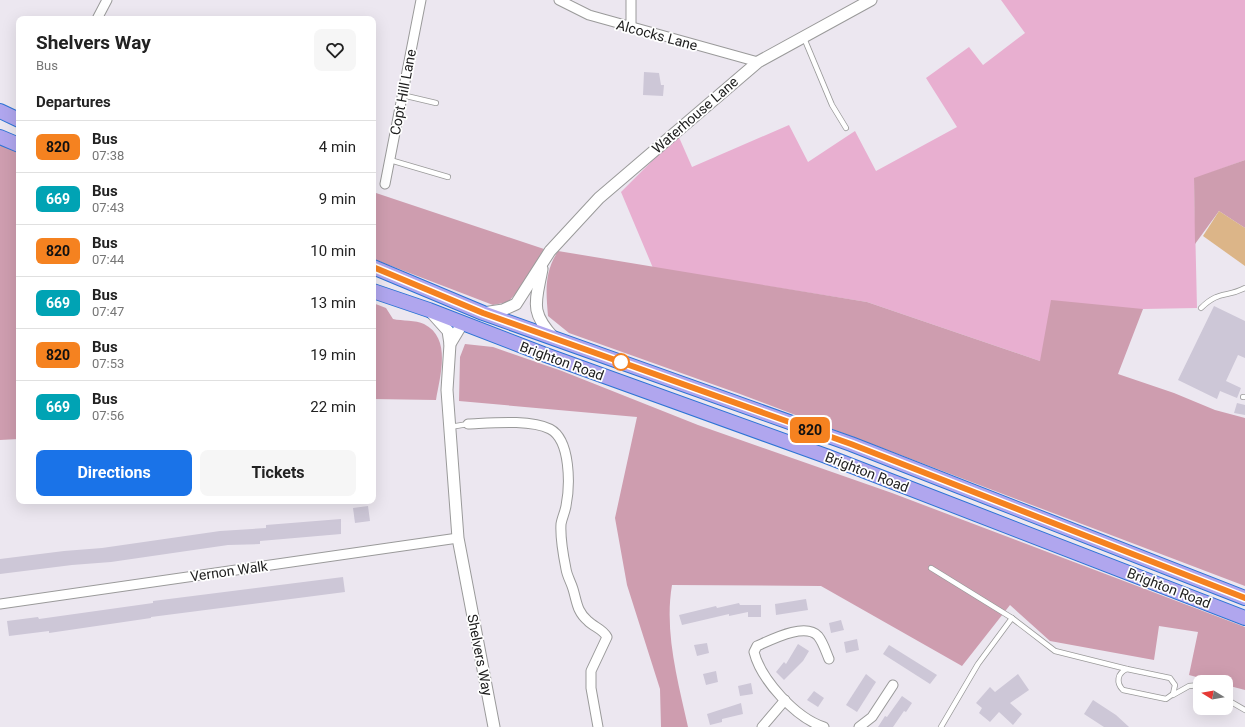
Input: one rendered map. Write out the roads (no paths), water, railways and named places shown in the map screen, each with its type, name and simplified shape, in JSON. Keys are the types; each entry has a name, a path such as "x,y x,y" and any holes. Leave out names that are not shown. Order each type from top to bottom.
{"highway":[{"path":"0,111 16,119"},
{"path":"0,137 16,144"},
{"name":"Brighton Road","path":"376,268 483,313 851,444 1245,598"},
{"path":"428,290 458,313 462,324"},
{"name":"Brighton Road","path":"376,292 429,310 462,324 826,456 1245,618"}],"street":[{"path":"99,16 107,0"},
{"name":"Copt Hill Lane","path":"385,184 421,0"},
{"name":"Alcocks Lane","path":"559,0 589,16 758,62"},
{"path":"631,0 631,28"},
{"name":"Waterhouse Lane","path":"483,313 503,310 516,304 524,294 550,251 599,198 758,62 804,38 870,0"},
{"name":"Waterhouse Lane","path":"544,261 536,308 541,322 554,338"},
{"path":"429,310 448,331 450,344"},
{"name":"Shelvers Way","path":"462,324 450,344 447,390 458,538 494,727"},
{"path":"468,424 513,422 550,430 559,437 566,451 568,466 566,506 561,522 562,548 566,571 573,588 577,608 588,621 605,633 607,637 591,670 591,688 598,727"},
{"name":"Vernon Walk","path":"0,604 458,538"},
{"path":"824,727 813,723 785,700 766,677 756,660 754,652 757,646 788,633 807,631 814,633 819,638 829,659"},
{"path":"859,727 872,717 893,685"},
{"path":"762,727 785,700"}],"lane":[{"path":"804,38 832,105 846,128"},
{"path":"402,95 436,103"},
{"path":"390,160 448,176"},
{"path":"1201,308 1216,296 1234,293 1245,288"},
{"path":"450,427 468,424"},
{"path":"931,568 1012,618 1055,651 1170,678 1175,685 1175,690 1170,697"},
{"path":"941,727 978,664 1012,618"},
{"path":"1128,669 1120,674 1118,678 1120,687 1123,690 1166,699 1189,686 1193,686"},
{"path":"1233,703 1245,710"}]}
